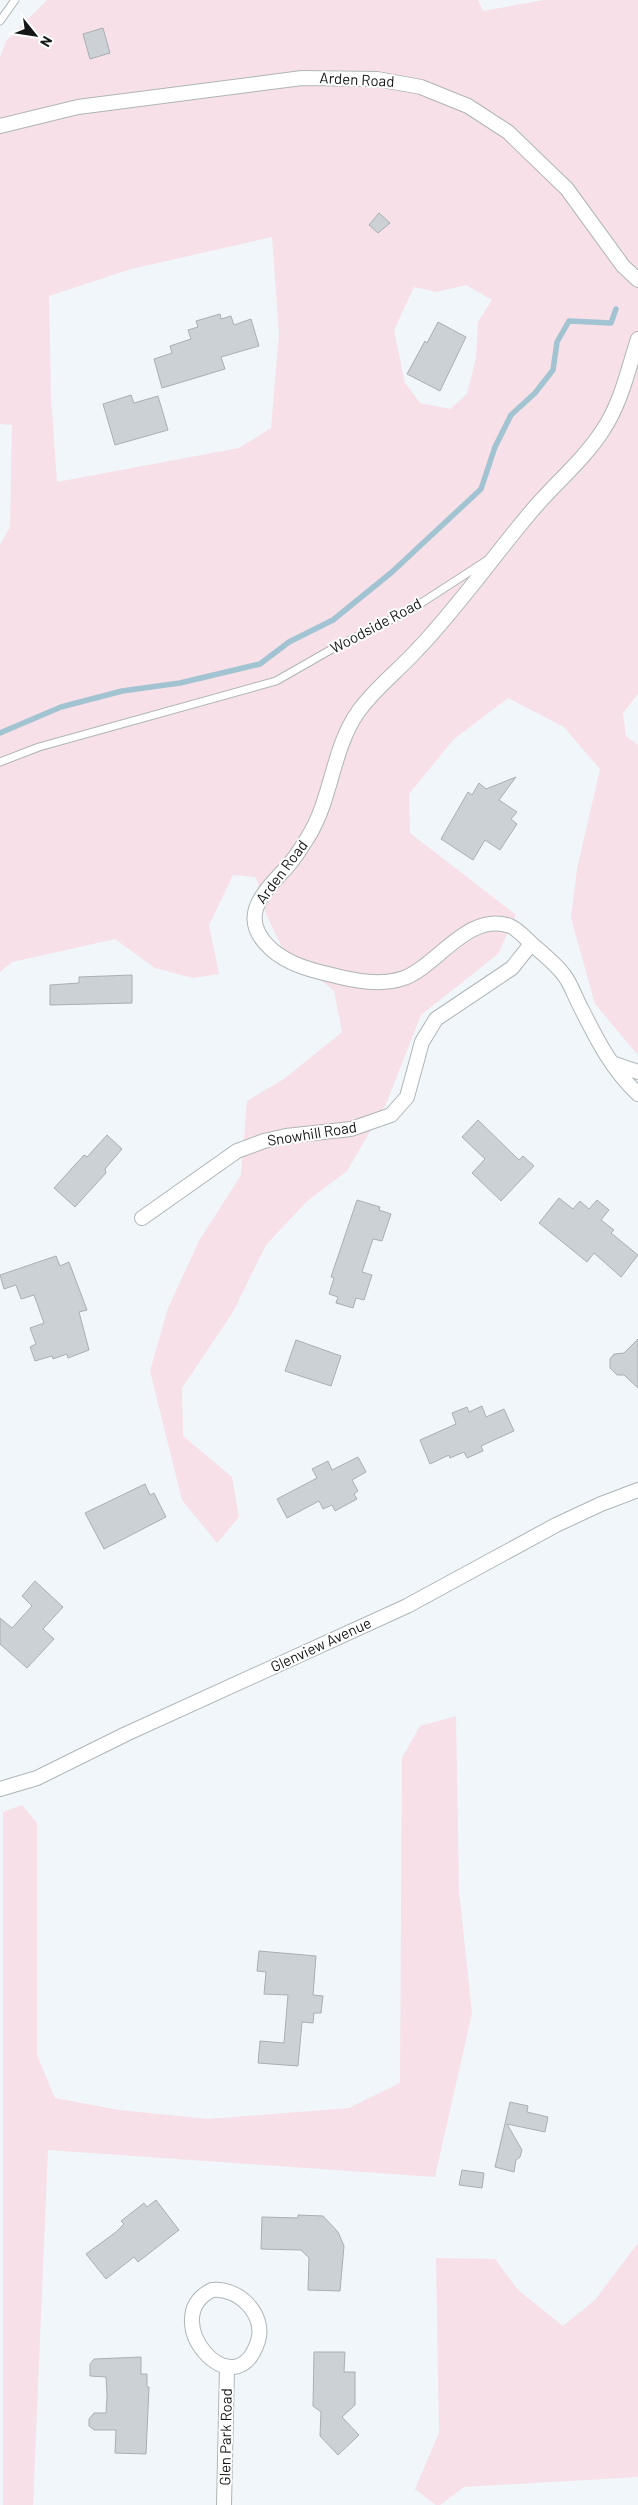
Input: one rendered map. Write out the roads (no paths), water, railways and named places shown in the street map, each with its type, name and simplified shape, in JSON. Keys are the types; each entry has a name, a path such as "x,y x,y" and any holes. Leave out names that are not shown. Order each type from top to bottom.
{"street":[{"name":"Arden Road","path":"0,126 78,107 302,78 377,79 421,87 468,106 508,132 567,188 623,266 638,280"},
{"name":"Woodside Road","path":"497,554 531,511 604,429 619,398 638,339"},
{"name":"Arden Road","path":"497,554 418,649 358,712 347,732 323,806 310,834 292,860 262,896 256,905 254,917 260,937 271,949 286,960 307,969 376,983 397,980 417,972 449,945 475,929 495,924 511,926 564,974 601,1048 638,1094"},
{"name":"Snowhill Road","path":"142,1218 237,1151 286,1136 352,1129 391,1115 407,1097 422,1042 436,1019 512,968 531,944"},
{"path":"612,1063 638,1072"},
{"name":"Glenview Avenue","path":"0,1789 37,1778 134,1730 406,1606 556,1525 601,1504 638,1490"},
{"name":"Glen Park Road","path":"212,2290 233,2293 249,2305 258,2319 259,2336 254,2351 243,2364 227,2368 218,2365 208,2356 196,2337 191,2321 195,2303 212,2290"},
{"name":"Glen Park Road","path":"224,2505 227,2368"}],"lane":[{"path":"0,21 15,0"},
{"name":"Woodside Road","path":"0,762 39,747 276,681 332,649 412,609 497,554"}],"waterway":[{"path":"0,733 61,707 122,691 180,683 260,664 289,642 333,620 392,572 481,489 495,447 511,415 535,393 553,370 557,342 569,321 611,323 616,309"}]}
